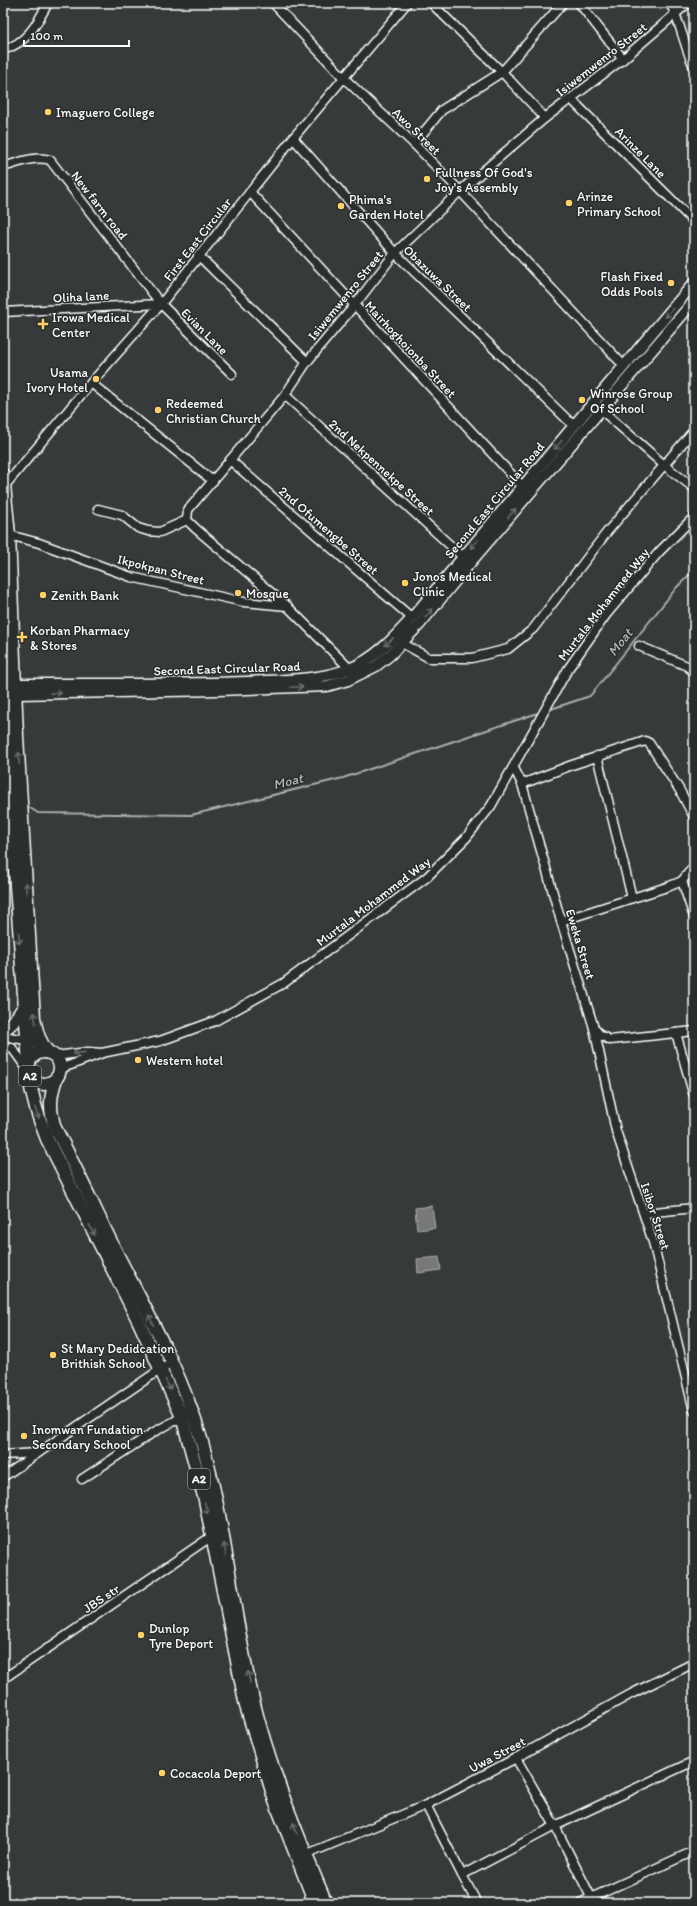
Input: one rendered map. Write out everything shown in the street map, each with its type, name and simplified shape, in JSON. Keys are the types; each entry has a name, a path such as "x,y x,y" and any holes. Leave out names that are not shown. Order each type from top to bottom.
{"highway":[{"name":"A2","path":"3,475 3,488 10,535 23,839 34,1018 39,1038 49,1052 58,1074 50,1101 50,1112 55,1128 145,1307 166,1367"},
{"name":"A2","path":"3,661 4,711 26,1040 32,1097 36,1112 47,1139 166,1367 187,1414 201,1439 215,1494 253,1699 284,1798 305,1855 326,1903"},
{"path":"3,1031 15,1020 24,1007"},
{"name":"A2","path":"49,1052 39,1053 31,1059 29,1069 32,1079 42,1084 52,1082 58,1074"},
{"name":"A2","path":"187,1414 191,1445 212,1536 246,1706 275,1802 315,1903"}],"main road":[{"name":"Second East Circular Road","path":"16,689 217,683 328,676 350,669 370,658 389,643 412,618 574,426 597,406 624,366 694,283"},
{"name":"Second East Circular Road","path":"16,689 217,690 327,686 348,680 376,666 402,643 597,406 694,301"}],"street":[{"path":"3,50 21,42 28,36 48,3"},
{"name":"Awo Street","path":"273,3 344,79 414,144 460,191 624,366"},
{"name":"First East Circular","path":"3,488 91,383 161,304 198,255 293,138 407,3"},
{"path":"431,3 502,72 546,118"},
{"path":"414,144 442,110 502,72 563,3"},
{"path":"579,3 623,59"},
{"path":"670,3 676,14 687,53 694,67"},
{"name":"Isiwemwenro Street","path":"187,520 188,510 285,395 307,362 354,306 395,253 460,191 546,118 623,59 688,3"},
{"name":"Arinze Lane","path":"571,99 694,222"},
{"name":"Obazuwa Street","path":"293,138 395,253 574,426"},
{"name":"New farm road","path":"3,167 34,158 50,160 161,304"},
{"name":"Mairhoghoionba Street","path":"250,192 523,487"},
{"path":"198,255 307,362"},
{"name":"Oliha lane","path":"3,312 161,304"},
{"name":"Evian Lane","path":"161,304 232,374"},
{"path":"91,383 213,481"},
{"name":"2nd Nekpennekpe Street","path":"285,395 463,556"},
{"path":"597,406 664,465 694,488"},
{"path":"402,643 429,658 472,658 508,649 533,629 607,532 694,430"},
{"name":"2nd Ofumengbe Street","path":"230,460 412,618"},
{"path":"98,509 122,515 138,528 148,531 160,532 187,520 194,528 287,606 350,669"},
{"name":"Murtala Mohammed Way","path":"102,1053 160,1041 215,1021 284,983 433,872 466,838 491,806 514,768 568,669 606,615 659,552 694,517"},
{"name":"Ikpokpan Street","path":"10,535 39,543 131,577 244,602 287,606"},
{"path":"639,646 687,666 694,672"},
{"path":"522,784 638,742 647,742 679,789 694,816"},
{"path":"597,756 632,898"},
{"name":"Eweka Street","path":"514,768 522,784 561,921 594,1028"},
{"path":"561,921 682,881 694,866"},
{"path":"682,881 694,917"},
{"path":"594,1028 600,1035 610,1040 676,1034 694,1030"},
{"name":"Isibor Street","path":"594,1028 616,1131 628,1169 645,1213 691,1384 694,1411"},
{"path":"676,1034 694,1096"},
{"path":"3,1036 26,1040 49,1052 102,1053"},
{"path":"3,1045 12,1048 29,1069"},
{"path":"58,1074 102,1053"},
{"path":"645,1213 694,1208"},
{"path":"3,1477 166,1367"},
{"path":"82,1479 154,1432 187,1414"},
{"path":"3,1455 38,1453"},
{"name":"JBS str","path":"3,1679 212,1536"},
{"name":"Uwa Street","path":"305,1855 426,1805 516,1758 632,1694 694,1663"},
{"path":"516,1758 555,1826 593,1900"},
{"path":"462,1875 555,1826 694,1761"},
{"path":"426,1805 477,1903"},
{"path":"580,1903 593,1900 694,1851"}],"shaded area":[{"path":"432,1206 435,1228 417,1230 415,1208"},
{"path":"439,1257 441,1270 418,1273 417,1259"}],"waterway":[{"name":"Moat","path":"551,709 590,696 677,587 694,570"},
{"name":"Moat","path":"30,808 38,813 191,815 343,778 541,712"}],"place":[{"name":"Imaguero College","path":"48,112"},
{"name":"Fullness Of God's Joy's Assembly","path":"427,179"},
{"name":"Arinze Primary School","path":"569,203"},
{"name":"Phima's Garden Hotel","path":"341,206"},
{"name":"Flash Fixed Odds Pools","path":"671,283"},
{"name":"Irowa Medical Center","path":"43,324"},
{"name":"Usama Ivory Hotel","path":"96,379"},
{"name":"Winrose Group Of School","path":"582,400"},
{"name":"Redeemed Christian Church","path":"158,410"},
{"name":"Jonos Medical Clinic","path":"405,583"},
{"name":"Mosque","path":"238,593"},
{"name":"Zenith Bank","path":"43,595"},
{"name":"Korban Pharmacy & Stores","path":"22,637"},
{"name":"Western hotel","path":"138,1060"},
{"name":"St Mary Dedidcation Brithish School","path":"53,1355"},
{"name":"Inomwan Fundation Secondary School","path":"24,1436"},
{"name":"Dunlop Tyre Deport","path":"141,1635"},
{"name":"Cocacola Deport","path":"162,1773"}]}
